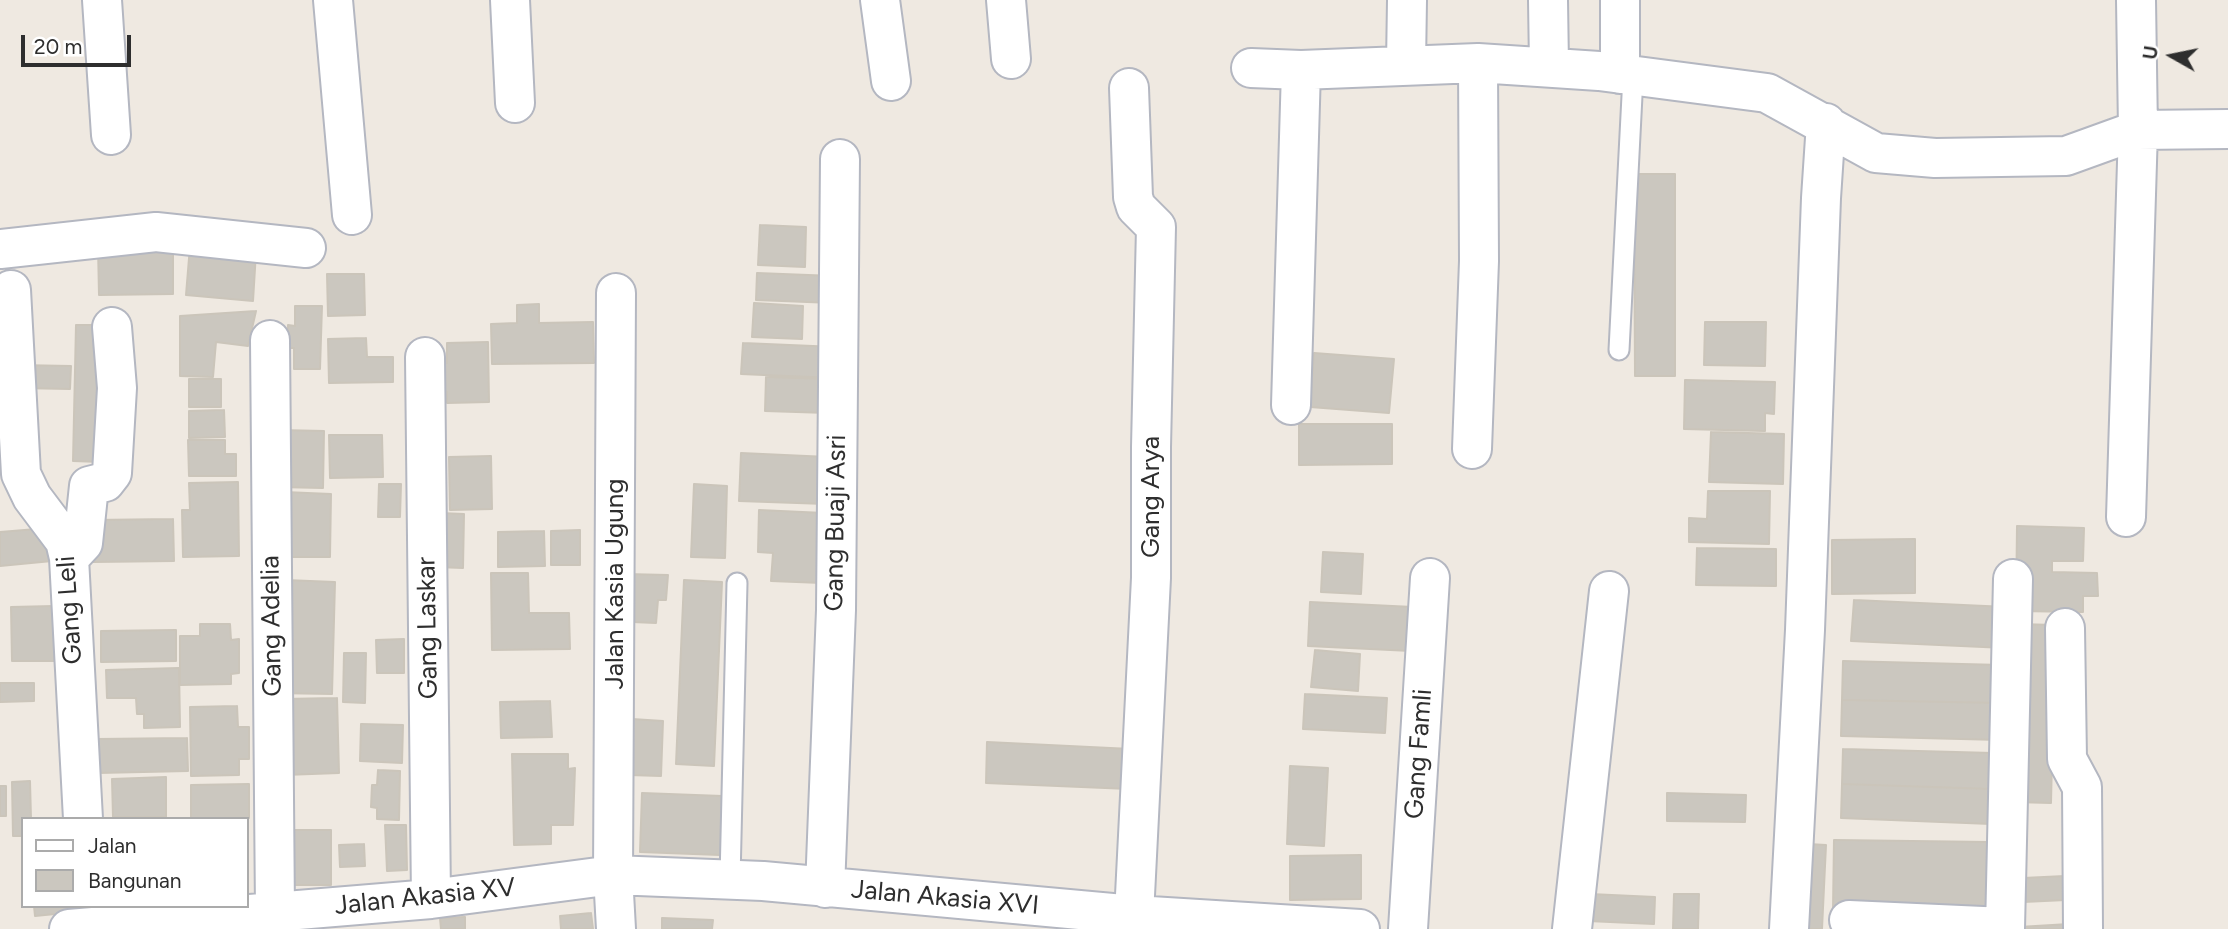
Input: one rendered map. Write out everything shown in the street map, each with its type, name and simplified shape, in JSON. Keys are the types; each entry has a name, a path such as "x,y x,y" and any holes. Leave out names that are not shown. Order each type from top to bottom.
{"street":[{"path":"102,0 111,135"},
{"path":"333,0 352,215"},
{"path":"510,0 515,103"},
{"path":"880,0 891,81"},
{"path":"1006,0 1011,59"},
{"path":"1406,64 1407,0"},
{"path":"1548,0 1549,65"},
{"path":"1620,0 1626,75"},
{"path":"2126,516 2137,130 2136,0"},
{"path":"1472,449 1479,261 1478,63"},
{"path":"1251,68 1301,70 1478,63 1549,65 1767,93 1826,123 1876,153 1935,158 2066,156 2137,130 2228,129"},
{"path":"1292,405 1301,70"},
{"name":"Gang Arya","path":"1129,88 1133,197 1136,206 1156,228 1151,578 1134,915"},
{"path":"1789,929 1805,630 1826,123"},
{"name":"Gang Buaji Asri","path":"825,888 836,610 839,159"},
{"path":"0,249 156,232 306,248"},
{"name":"Gang Leli","path":"11,290 20,474 32,497 65,541 69,558 83,817"},
{"name":"Jalan Kasia Ugung","path":"616,293 613,875 616,929"},
{"path":"69,558 83,543 89,486 105,482 112,473 117,388 112,327"},
{"name":"Gang Adelia","path":"270,340 275,911"},
{"name":"Gang Laskar","path":"425,357 431,899"},
{"name":"Gang Famli","path":"1408,929 1430,578"},
{"path":"1849,920 2005,928 2013,579"},
{"path":"1572,929 1609,592"},
{"path":"2065,628 2067,759 2082,787 2083,929"},
{"name":"Jalan Akasia XVI","path":"613,875 730,879 825,888 1031,917 1134,915 1360,929"},
{"name":"Jalan Akasia XV","path":"82,921 174,924 275,911 431,899 613,875"}],"lane":[{"path":"1619,350 1626,75"},
{"path":"730,879 737,583"}],"building":[{"path":"1634,174 1675,174 1675,376 1635,376"},
{"path":"760,225 806,227 805,267 758,265"},
{"path":"173,244 173,294 99,295 98,246"},
{"path":"190,246 256,252 253,301 186,295"},
{"path":"757,273 834,276 833,303 756,300"},
{"path":"327,274 364,274 365,315 328,316"},
{"path":"754,303 803,306 802,339 752,337"},
{"path":"539,304 539,323 593,322 594,363 492,364 491,324 517,323 517,305"},
{"path":"295,306 322,306 320,369 294,369 294,348 288,348 288,325 295,326"},
{"path":"256,311 248,346 216,342 213,377 180,376 180,316"},
{"path":"1705,322 1766,322 1765,366 1704,365"},
{"path":"76,325 104,325 101,462 73,461"},
{"path":"366,338 367,357 393,357 393,382 329,383 328,339"},
{"path":"488,342 489,402 447,403 447,392 442,392 442,364 447,363 447,343"},
{"path":"743,343 836,347 834,378 741,374"},
{"path":"1314,353 1394,359 1389,413 1310,407"},
{"path":"17,365 71,366 70,389 17,388"},
{"path":"766,377 829,379 828,413 765,411"},
{"path":"189,379 221,379 221,407 189,407"},
{"path":"1685,380 1775,382 1774,414 1765,413 1765,431 1684,429"},
{"path":"224,410 225,437 189,438 189,411"},
{"path":"1299,424 1392,424 1392,464 1299,465"},
{"path":"279,430 324,431 323,488 278,487"},
{"path":"1711,432 1784,434 1783,484 1709,482"},
{"path":"329,435 382,435 383,477 330,478"},
{"path":"188,440 225,440 225,454 236,454 236,476 189,476"},
{"path":"741,453 828,457 826,504 739,501"},
{"path":"491,456 492,509 450,510 449,457"},
{"path":"238,482 239,556 183,557 182,510 190,510 189,483"},
{"path":"379,484 401,484 400,517 378,517"},
{"path":"694,484 727,486 725,558 691,557"},
{"path":"1708,491 1770,491 1769,544 1689,542 1689,518 1707,519"},
{"path":"284,492 331,494 330,557 281,557"},
{"path":"759,510 824,513 822,583 771,581 773,553 758,552"},
{"path":"439,513 464,514 463,568 437,567"},
{"path":"173,519 174,561 93,562 93,520"},
{"path":"2017,526 2084,528 2083,561 2052,561 2052,572 2097,573 2098,596 2083,596 2083,612 2016,611"},
{"path":"49,528 52,561 0,566 0,532"},
{"path":"580,530 580,565 551,565 551,531"},
{"path":"544,531 545,566 498,567 498,532"},
{"path":"1915,539 1915,593 1832,594 1832,540"},
{"path":"1697,548 1776,549 1776,586 1696,585"},
{"path":"1323,552 1363,554 1361,594 1321,592"},
{"path":"491,573 528,573 529,613 569,613 570,649 492,650"},
{"path":"625,574 668,575 666,600 658,600 656,623 632,622"},
{"path":"285,580 335,582 332,694 274,693"},
{"path":"684,580 722,582 714,766 676,764"},
{"path":"1854,600 2007,607 2005,648 1851,641"},
{"path":"1310,602 1413,607 1411,651 1308,646"},
{"path":"54,606 54,661 12,661 11,607"},
{"path":"200,624 230,624 231,640 239,639 239,673 231,674 231,684 180,685 180,636 200,636"},
{"path":"2017,624 2055,625 2051,803 2014,802"},
{"path":"176,630 176,661 101,662 101,631"},
{"path":"404,639 404,673 377,673 376,640"},
{"path":"1315,650 1360,654 1358,691 1311,687"},
{"path":"344,653 366,653 365,703 343,702"},
{"path":"1843,661 2002,665 2002,703 1842,700"},
{"path":"179,668 180,727 144,728 144,714 137,714 136,698 107,698 106,670"},
{"path":"0,683 34,683 34,701 0,702"},
{"path":"1305,694 1387,698 1385,733 1303,729"},
{"path":"337,698 339,773 284,775 283,699"},
{"path":"1842,700 2002,703 2001,740 1841,736"},
{"path":"550,701 552,737 501,738 500,702"},
{"path":"237,706 238,727 249,727 249,759 239,759 239,775 191,776 190,707"},
{"path":"632,719 663,721 661,776 629,775"},
{"path":"361,724 403,725 402,763 360,761"},
{"path":"187,738 188,771 98,773 98,739"},
{"path":"987,742 1131,749 1129,789 986,783"},
{"path":"1843,749 1993,753 1992,789 1842,784"},
{"path":"512,754 568,754 568,769 575,768 573,825 551,825 551,844 514,845"},
{"path":"1290,766 1328,768 1324,846 1287,844"},
{"path":"378,770 400,771 399,820 377,819 377,808 371,807 372,785 377,785"},
{"path":"166,777 166,817 113,817 112,779"},
{"path":"30,781 31,817 21,817 21,836 13,836 12,782"},
{"path":"249,784 249,818 191,817 191,785"},
{"path":"1842,784 1992,789 1991,824 1841,818"},
{"path":"0,786 6,786 6,816 0,816"},
{"path":"642,793 722,796 720,855 640,852"},
{"path":"1667,793 1746,795 1745,822 1667,821"},
{"path":"385,825 406,825 407,870 387,871"},
{"path":"278,830 331,830 331,885 278,885"},
{"path":"1834,840 1989,842 1988,912 1833,910"},
{"path":"1790,843 1826,845 1822,929 1785,929"},
{"path":"364,844 365,866 340,867 339,845"},
{"path":"1361,855 1361,899 1290,900 1290,856"},
{"path":"2065,876 2066,900 2023,902 2023,878"},
{"path":"1590,894 1655,897 1654,924 1588,921"},
{"path":"1674,894 1699,894 1698,929 1673,929"},
{"path":"34,908 75,908 75,912 35,916"},
{"path":"591,913 593,929 561,929 560,916"},
{"path":"465,917 465,929 441,929 440,918"},
{"path":"662,918 713,920 712,929 662,929"},
{"path":"2069,924 2069,929 2019,929 2019,927"}]}
